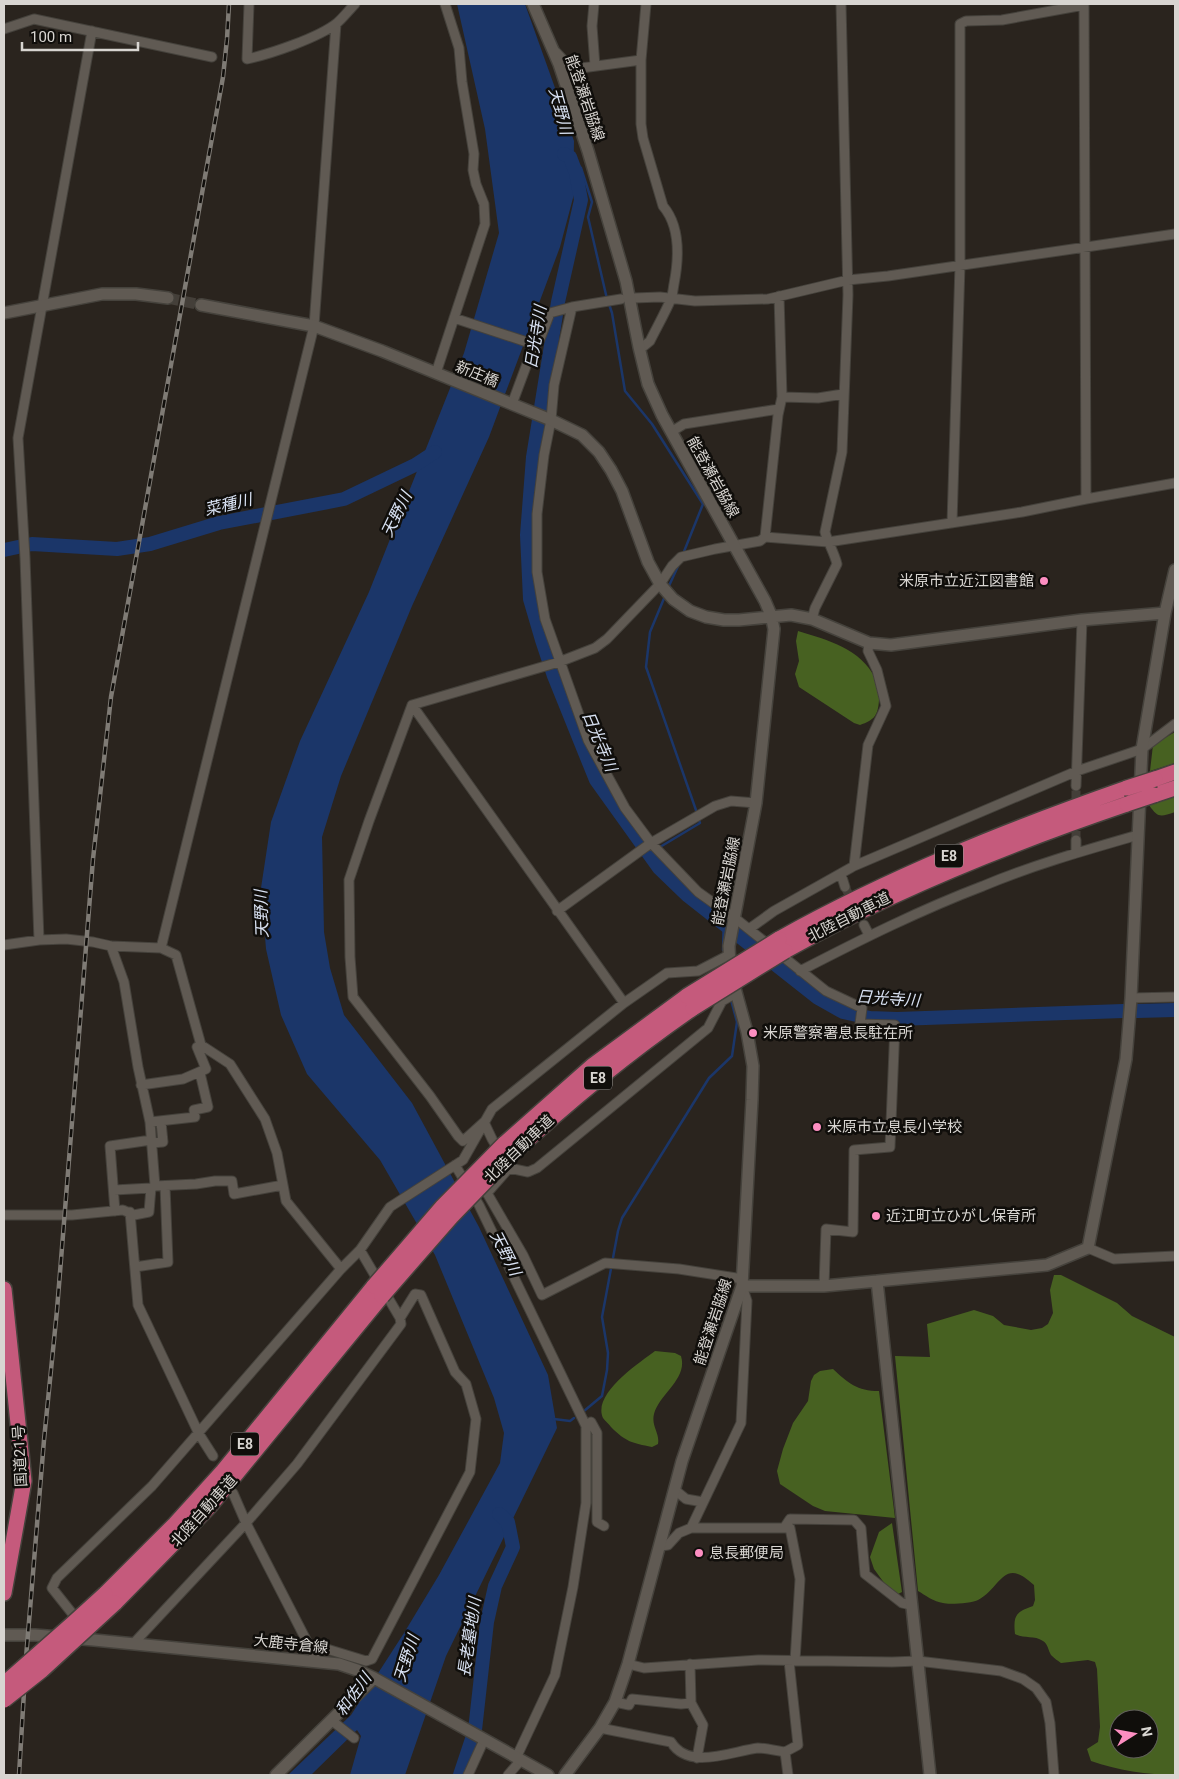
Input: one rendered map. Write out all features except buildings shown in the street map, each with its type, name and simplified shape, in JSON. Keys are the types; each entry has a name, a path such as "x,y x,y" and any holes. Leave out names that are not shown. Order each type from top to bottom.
{"highway":[{"name":"北陸自動車道","path":"4,1684 72,1624 185,1532 214,1501 444,1206 508,1156 530,1119 592,1066 848,902 933,862 1004,833 1175,772"},
{"name":"北陸自動車道","path":"782,945 946,871 1028,839 1175,788"},
{"name":"国道21号","path":"4,1289 24,1481 4,1593"},
{"name":"北陸自動車道","path":"4,1700 88,1637 107,1596 223,1471 378,1291"},
{"path":"4,1674 107,1596"},
{"path":"4,1710 88,1637"}],"street":[{"path":"249,4 247,59 262,56 302,41 336,24 355,4"},
{"path":"439,375 454,318 485,224 484,204 473,170 474,154 462,82 459,48 445,4"},
{"name":"能登瀬岩脇線","path":"534,4 588,151 623,272 648,384 671,432 754,580 772,615 774,629 756,803 730,938 729,955 736,993 751,1051 753,1074 743,1282 682,1461 661,1546 628,1664 614,1702 600,1728 565,1775"},
{"path":"594,4 592,26 595,66"},
{"path":"639,347 644,346 650,340 672,298 678,252 674,229 663,206 643,138 640,60 646,4"},
{"path":"812,619 815,608 837,564 825,532 842,452 848,280 841,4"},
{"path":"952,523 960,266 960,24 966,21 1002,20 1084,4 1086,499"},
{"path":"4,28 34,19 92,30 212,58"},
{"path":"162,948 314,326 336,24"},
{"path":"39,940 25,558 18,438 92,30"},
{"path":"552,49 574,69 640,60"},
{"path":"634,298 660,296 695,301 768,299 848,280 960,266 1175,234"},
{"path":"4,313 42,304 102,294 136,294 168,298"},
{"path":"765,537 782,398 779,296"},
{"path":"511,404 550,312 621,299"},
{"name":"新庄橋","path":"201,305 314,326 382,350 582,435 599,452 607,464 622,492 648,562 660,584 673,599 690,611 706,617 739,620 772,615 791,615 812,619 869,643"},
{"path":"570,308 548,419 537,514 537,572 545,619 558,662 588,740 625,808 651,843 698,892 734,920 749,929 826,991 862,1008 860,1024 896,1025 890,1148 854,1150 853,1232 826,1229 824,1286"},
{"path":"454,318 536,345"},
{"path":"782,398 818,398 843,394"},
{"path":"671,432 684,424 780,409"},
{"path":"412,705 558,662 595,648 660,584 672,566 681,557 760,541 765,537 828,542 1022,512 1175,483"},
{"path":"1088,1248 1126,1059 1131,998 1142,749 1175,570"},
{"path":"854,866 868,744 886,706 877,670 868,651 869,643 891,644 1082,620 1166,612"},
{"path":"1076,786 1082,620"},
{"path":"412,705 624,1003"},
{"path":"412,705 349,880 350,957 353,997 430,1096 462,1141 484,1122"},
{"path":"749,929 774,911 854,866 1077,771 1142,749 1175,724"},
{"path":"557,911 651,843 715,806 731,801 756,803"},
{"path":"800,971 869,935 983,885 1138,834"},
{"path":"1076,840 1076,853"},
{"path":"841,874 845,887"},
{"path":"864,925 869,935"},
{"path":"4,945 39,940 66,939 111,946 162,948 176,956 200,1045 230,1064 265,1119 277,1153 286,1201 341,1269"},
{"path":"4,1214 72,1215 123,1210 134,1215 149,1212 153,1187 150,1122 124,982 111,946"},
{"path":"88,1637 52,1588 57,1578 152,1486 199,1434 341,1269 360,1250 390,1207 463,1160 492,1109 624,1003 667,973 698,971 729,955"},
{"path":"484,1122 492,1139 508,1156 528,1172 537,1168 708,1028 722,1001 736,993"},
{"path":"1131,998 1175,997"},
{"path":"142,1085 183,1079 206,1069 196,1046 200,1045"},
{"path":"150,1122 195,1118 194,1110 208,1107 200,1073"},
{"path":"115,1210 110,1146 152,1141 163,1142 161,1122"},
{"path":"508,1156 487,1192 523,1255 542,1295 605,1263 680,1269 743,1282 824,1286 1047,1266 1088,1248 1114,1259 1175,1256"},
{"path":"455,1165 479,1205 586,1426 586,1503 573,1587 555,1675 518,1759 508,1775"},
{"path":"114,1190 196,1184 215,1180 232,1181 234,1194 283,1186"},
{"path":"135,1267 168,1262 165,1186"},
{"path":"130,1212 138,1305 199,1434 214,1456"},
{"path":"133,1644 246,1523 297,1464 400,1324 400,1318 360,1250"},
{"path":"877,1281 930,1775"},
{"path":"692,1528 741,1423 747,1301 743,1282"},
{"path":"310,1647 317,1646 366,1661 372,1659 470,1472 476,1419 466,1384 455,1372 421,1295 416,1294 400,1318"},
{"path":"586,1426 591,1422 597,1433 597,1522 604,1526"},
{"path":"675,1490 686,1499 703,1502"},
{"path":"233,1493 246,1523 316,1660"},
{"path":"784,1528 790,1519 854,1520 861,1528 865,1574 902,1603 911,1605"},
{"path":"600,1728 671,1742 676,1750 697,1758 729,1755 759,1748 785,1752 798,1745 792,1661 800,1579 790,1528 692,1528 679,1533 668,1545 661,1546"},
{"name":"大鹿寺倉線","path":"4,1635 88,1637 133,1644 316,1660 339,1664 357,1670 376,1680 548,1775"},
{"path":"628,1664 644,1668 756,1660 918,1661 1001,1671 1023,1679 1036,1688 1046,1702 1050,1723 1054,1775"},
{"path":"690,1664 691,1703 703,1725 697,1758"},
{"path":"276,1775 334,1722 376,1680"},
{"path":"614,1702 629,1705 632,1699 681,1704 691,1703"},
{"path":"334,1722 354,1738"},
{"path":"468,1775 484,1740"},
{"path":"785,1752 788,1775"}],"green space":[{"path":"798,631 842,647 869,668 875,678 879,694 878,710 872,719 860,725 854,723 799,687 795,674 799,661 796,641"},
{"path":"1175,732 1175,763 1150,771 1153,745"},
{"path":"1175,797 1175,812 1170,814 1157,814 1149,805"},
{"path":"1054,1275 1061,1275 1117,1303 1132,1316 1175,1337 1175,1775 1133,1771 1091,1761 1087,1749 1098,1742 1100,1727 1095,1662 1088,1660 1061,1663 1051,1655 1045,1642 1036,1638 1015,1634 1015,1618 1019,1612 1033,1606 1035,1600 1034,1585 1024,1577 1016,1573 1009,1574 1003,1577 978,1600 966,1603 950,1604 940,1602 918,1591 895,1356 930,1357 927,1324 974,1310 993,1316 1004,1325 1031,1330 1042,1328 1048,1324 1053,1313 1050,1290"},
{"path":"655,1351 675,1353 681,1356 682,1364 681,1372 657,1406 654,1414 653,1418 658,1436 658,1444 652,1447 625,1439 603,1418 601,1409 610,1389"},
{"path":"833,1369 859,1388 879,1391 895,1518 825,1511 813,1506 780,1484 777,1471 783,1449 793,1423 808,1401 811,1381 814,1375 820,1371"},
{"path":"892,1523 902,1592 896,1595 890,1591 874,1569 870,1557 879,1532"}],"water":[{"name":"天野川","path":"457,4 525,4 574,141 573,198 560,247 489,437 412,606 341,776 322,837 324,932 330,968 344,1015 412,1103 479,1227 548,1375 557,1428 446,1656 405,1775 350,1775 361,1736 357,1730 311,1775 288,1775 351,1715 404,1633 439,1575 500,1463 504,1433 494,1398 435,1255 380,1160 307,1074 281,1015 266,949 261,888 271,822 300,741 369,592 464,353 499,233 485,129"}],"waterway":[{"name":"日光寺川","path":"564,154 570,157 576,173 581,200 558,302 533,457 527,535 530,599 554,676 596,780 659,868 687,895 818,998 843,1012 870,1018 897,1019 1123,1011"},
{"path":"573,160 581,168 592,202 588,217 607,299"},
{"path":"609,304 625,391 652,424 703,504 683,554"},
{"name":"菜種川","path":"4,550 32,544 117,549 150,544 219,523 344,499 415,465 435,452"},
{"path":"668,588 679,564"},
{"path":"665,596 650,632 646,667 697,813"},
{"path":"660,847 700,823 698,818"},
{"path":"723,950 724,914"},
{"path":"584,1411 602,1396 608,1353 602,1317 622,1218 709,1078 732,1056 737,1022 731,1000"},
{"name":"日光寺川","path":"1137,1011 1175,1010"},
{"path":"554,1419 570,1421 574,1418"},
{"name":"長老墓地川","path":"460,1775 475,1730 487,1622 495,1586 513,1547 508,1522 499,1514"}],"tunnel":[{"path":"168,298 201,305"},
{"path":"1076,786 1076,840"},
{"path":"845,887 864,925"}],"railway":[{"path":"19,1775 26,1658 57,1310 93,859 111,697 223,77 229,4"}],"place":[{"name":"米原市立近江図書館","path":"1044,581"},
{"name":"米原警察署息長駐在所","path":"753,1033"},
{"name":"米原市立息長小学校","path":"817,1127"},
{"name":"近江町立ひがし保育所","path":"876,1216"},
{"name":"息長郵便局","path":"699,1553"}],"water label":[{"name":"和佐川","path":"353,1694"}]}
